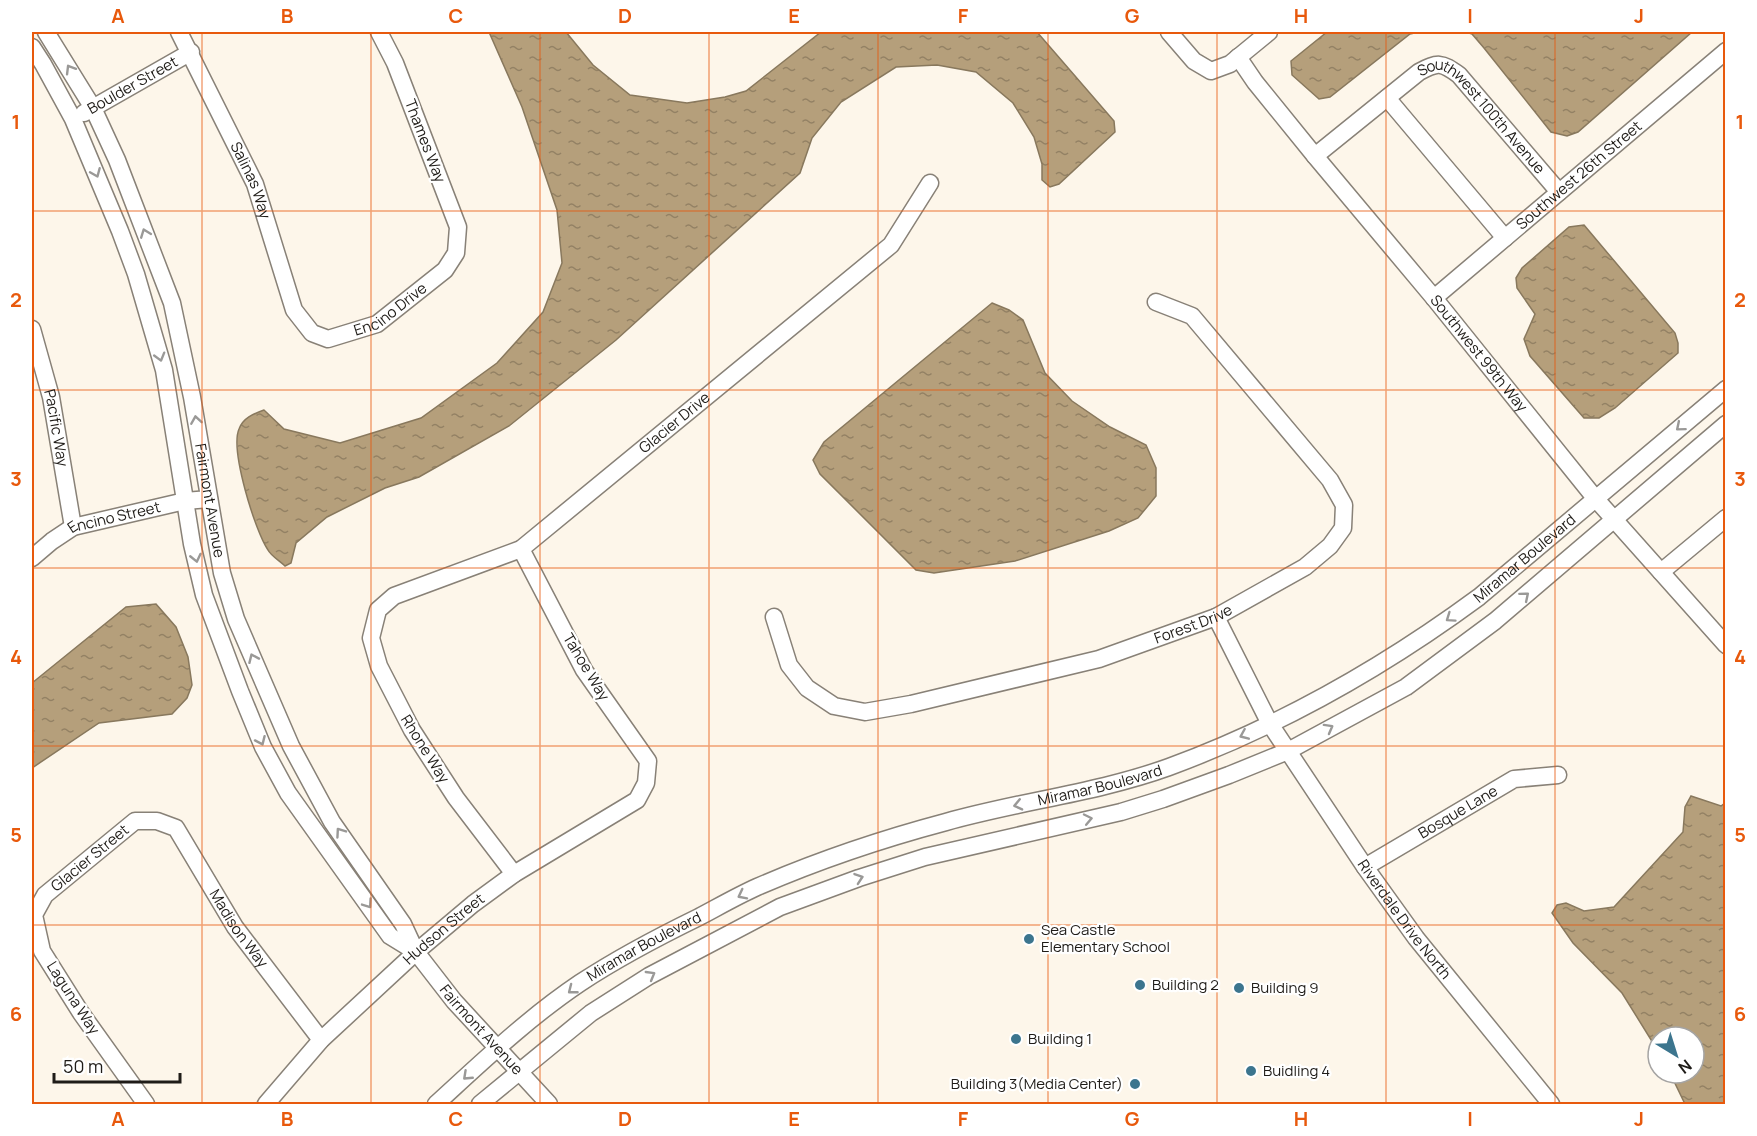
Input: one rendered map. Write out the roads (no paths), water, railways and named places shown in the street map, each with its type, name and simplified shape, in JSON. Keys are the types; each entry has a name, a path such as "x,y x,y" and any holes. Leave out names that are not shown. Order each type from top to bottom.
{"street":[{"name":"Fairmont Avenue","path":"46,32 93,108 117,160 172,303 192,397 222,573 236,619 291,746 332,822 403,924 416,952 454,1001 549,1104"},
{"name":"Salinas Way","path":"179,32 255,184 294,310 312,333"},
{"name":"Thames Way","path":"379,32 395,63 458,227 456,253"},
{"path":"1169,32 1194,61 1211,71 1230,64 1269,32"},
{"name":"Fairmont Avenue","path":"32,47 73,119 136,274 164,370 185,501 204,595 263,747 288,793 390,936 416,952"},
{"name":"Southwest 26th Street","path":"1434,298 1725,51"},
{"name":"Boulder Street","path":"73,119 191,52"},
{"name":"Southwest 99th Way","path":"1238,57 1255,82 1434,298 1614,521 1725,645"},
{"name":"Southwest 100th Avenue","path":"1315,156 1419,72 1436,63 1446,65 1459,75 1559,192"},
{"path":"1387,98 1505,238"},
{"name":"Glacier Drive","path":"378,610 394,596 521,549 891,245 930,183"},
{"name":"Encino Drive","path":"312,333 328,339 377,324 445,270 456,253"},
{"name":"Forest Drive","path":"774,617 789,665 807,688 834,706 865,712 911,704 1100,659 1216,617 1305,567 1330,546 1343,528 1344,505 1330,480 1192,316 1156,302"},
{"name":"Pacific Way","path":"32,329 51,398 73,527"},
{"name":"Miramar Boulevard","path":"436,1104 498,1047 580,983 660,936 755,888 825,860 946,822 1115,783 1169,767 1270,724 1354,680 1448,620 1479,597 1725,390"},
{"name":"Miramar Boulevard","path":"480,1104 591,1013 649,976 780,907 925,856 1121,812 1229,775 1288,751 1406,687 1495,621 1725,424"},
{"name":"Encino Street","path":"32,558 73,527 185,501 209,499"},
{"path":"1661,572 1725,518"},
{"name":"Tahoe Way","path":"521,549 584,670 648,761 646,783"},
{"name":"Rhone Way","path":"378,610 370,638 379,666 412,730 456,798 514,874"},
{"name":"Riverdale Drive North","path":"1216,617 1270,724 1365,867 1416,938 1551,1104"},
{"name":"Bosque Lane","path":"1365,867 1514,779 1558,775"},
{"name":"Hudson Street","path":"266,1104 321,1040 416,952 473,904 514,874 637,800 646,783"},
{"name":"Glacier Street","path":"34,915 45,895 135,821 157,821"},
{"name":"Madison Way","path":"157,821 176,828 235,927 321,1040"},
{"name":"Laguna Way","path":"34,915 42,951 81,1013 147,1104"}],"water":[{"path":"489,32 566,32 593,65 630,95 687,103 746,91 821,32 1037,32 1114,121 1115,132 1059,184 1050,187 1042,180 1042,164 1034,137 1013,103 976,72 937,65 896,67 841,102 812,138 800,173 616,340 509,426 419,477 385,488 327,517 296,543 291,563 285,566 268,550 245,490 237,439 243,422 264,410 284,429 340,443 421,418 497,363 543,312 562,263 557,210 522,107"},
{"path":"1327,32 1419,32 1410,34 1330,97 1319,99 1292,75 1291,61"},
{"path":"1466,32 1692,32 1578,132 1567,136 1551,132 1484,48 1472,34"},
{"path":"1584,225 1675,333 1678,343 1678,353 1615,408 1599,418 1584,418 1530,356 1524,339 1535,314 1517,288 1516,278 1522,268 1569,227"},
{"path":"992,303 1009,310 1023,320 1045,373 1072,401 1110,427 1146,445 1156,468 1156,496 1138,518 1109,531 1015,561 934,573 916,570 820,474 813,460 824,442"},
{"path":"156,604 176,627 188,657 192,685 187,698 172,714 99,723 32,768 32,683 126,607"},
{"path":"1691,796 1721,806 1725,803 1725,1104 1685,1104 1676,1085 1706,1085 1706,1025 1646,1025 1646,1032 1622,993 1573,943 1552,913 1557,905 1566,903 1584,911 1614,907 1683,832 1685,807"}],"place":[{"name":"Sea Castle Elementary School","path":"1029,939"},
{"name":"Building 2","path":"1140,985"},
{"name":"Building 9","path":"1239,988"},
{"name":"Building 1","path":"1016,1039"},
{"name":"Buidling 4","path":"1251,1071"},
{"name":"Building 3(Media Center)","path":"1135,1084"}]}
